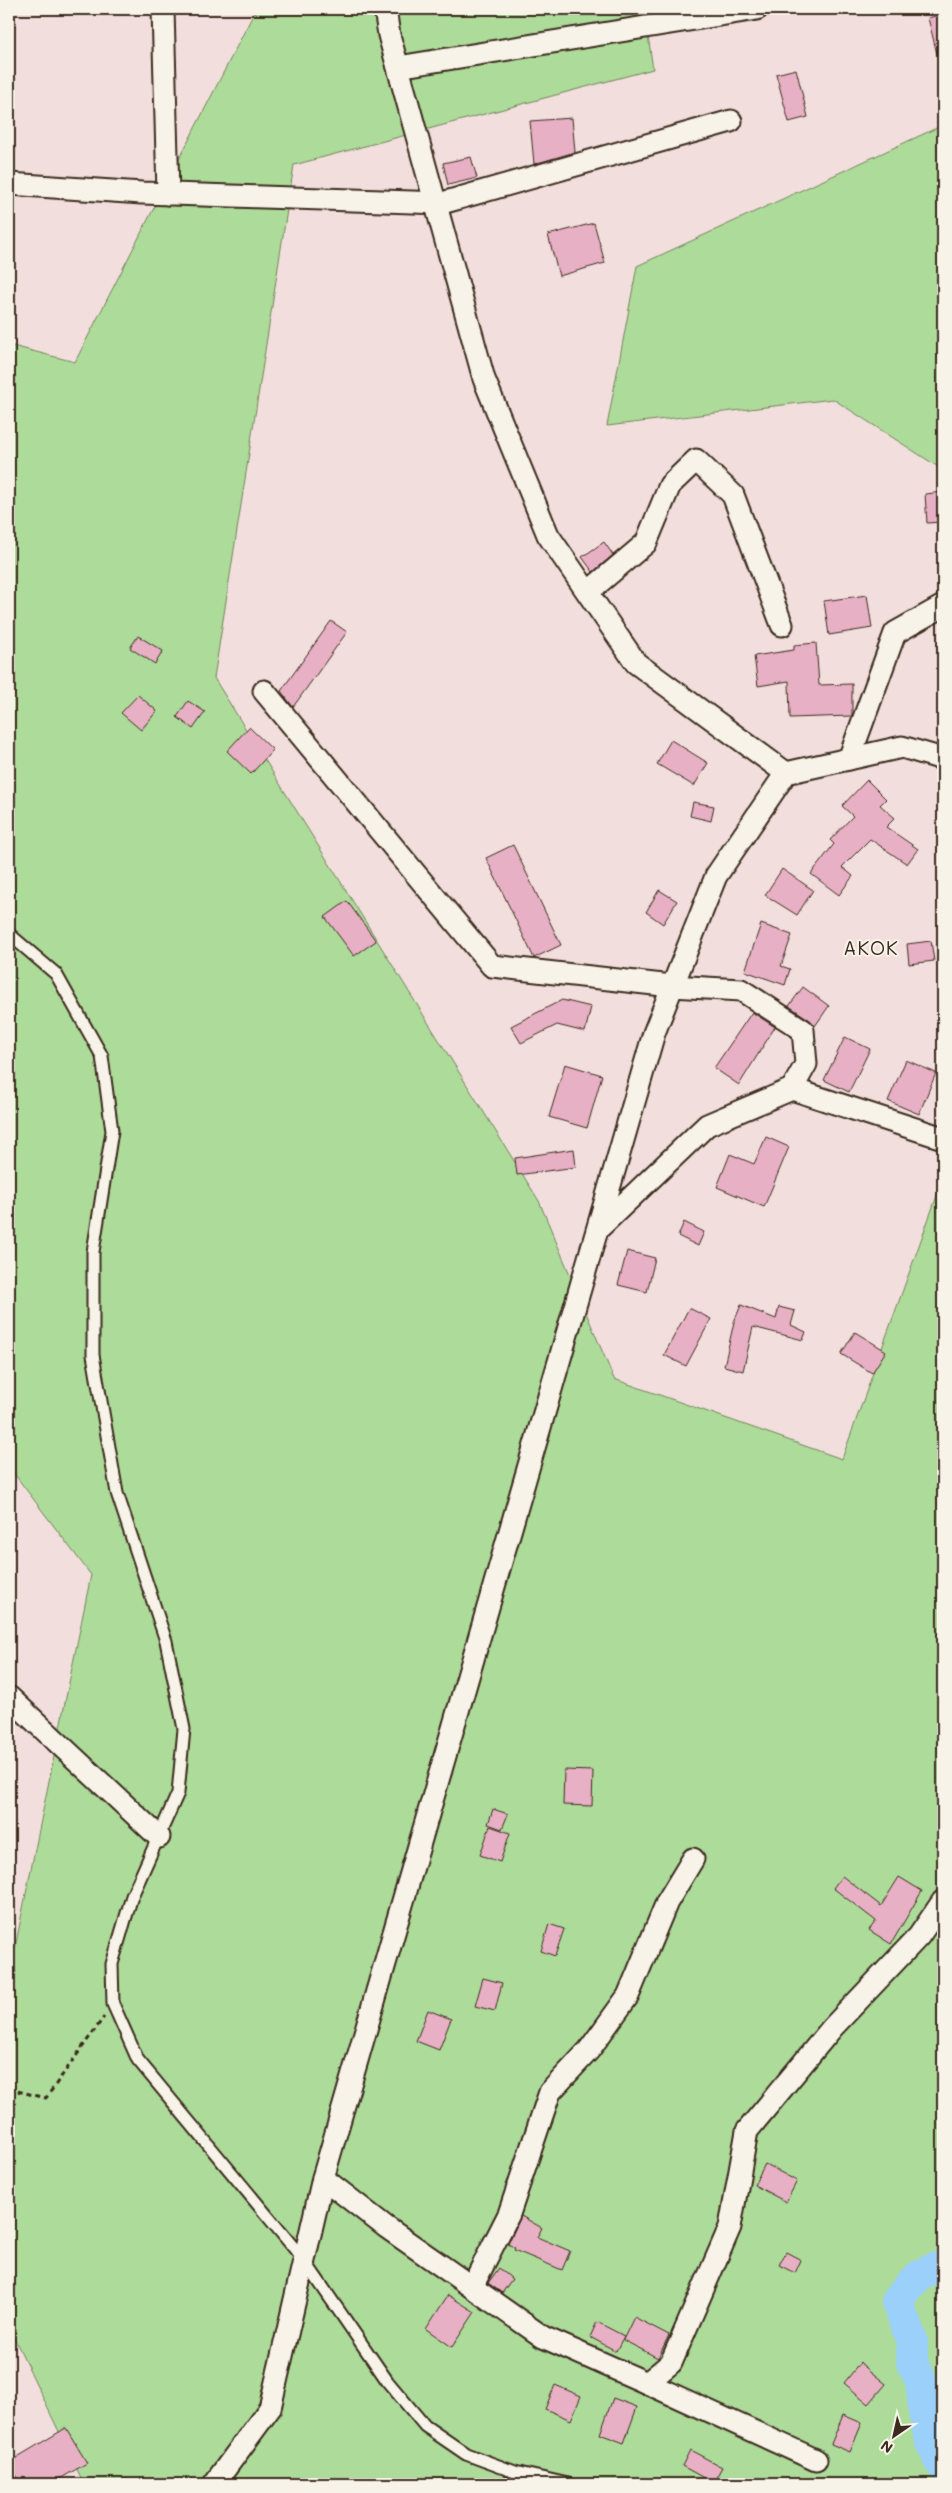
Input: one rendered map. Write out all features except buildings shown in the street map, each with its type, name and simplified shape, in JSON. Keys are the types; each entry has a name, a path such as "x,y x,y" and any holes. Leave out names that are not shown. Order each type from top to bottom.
{"street":[{"path":"163,9 168,194"},
{"path":"385,9 389,35 484,379 548,535 636,663 786,773"},
{"path":"398,67 757,9"},
{"path":"9,184 168,194 435,203 731,122"},
{"path":"588,592 646,543 670,485 696,460 732,495 782,625"},
{"path":"849,759 895,633 943,606"},
{"path":"264,691 492,966 672,986 741,990 803,1030 806,1064 792,1090 707,1125 596,1231"},
{"path":"214,2484 270,2408 323,2178 596,1231 654,1033 716,876 786,773 902,747 943,759"},
{"path":"792,1090 943,1138"},
{"path":"9,1697 159,1837"},
{"path":"472,2287 509,2214 550,2092 589,2050 628,1996 667,1902 693,1859"},
{"path":"647,2383 671,2363 730,2226 747,2131 832,2028 919,1936 943,1901"},
{"path":"323,2178 386,2226 543,2337 816,2460"}],"lane":[{"path":"9,934 56,974 102,1056 112,1131 93,1252 93,1355 117,1493 166,1641 184,1729 178,1793 132,1896 112,1964 113,2004 138,2060 304,2260 388,2382 425,2426 466,2454 516,2472 568,2484"}],"path":[{"path":"9,2089 46,2098 113,2004"}],"green space":[{"path":"256,9 644,9 653,69 294,165 214,678 539,1201 614,1379 842,1459 943,1179 943,2484 84,2484 9,2327 9,1977 91,1575 9,1467 9,345 75,362"},
{"path":"943,125 943,470 833,399 607,426 637,266"}],"waterway":[{"path":"943,2266 928,2271 916,2278 897,2302 912,2341 912,2363 921,2380 925,2417 931,2443 943,2466"}],"district":[{"name":"AKOK","path":"871,947"}]}
